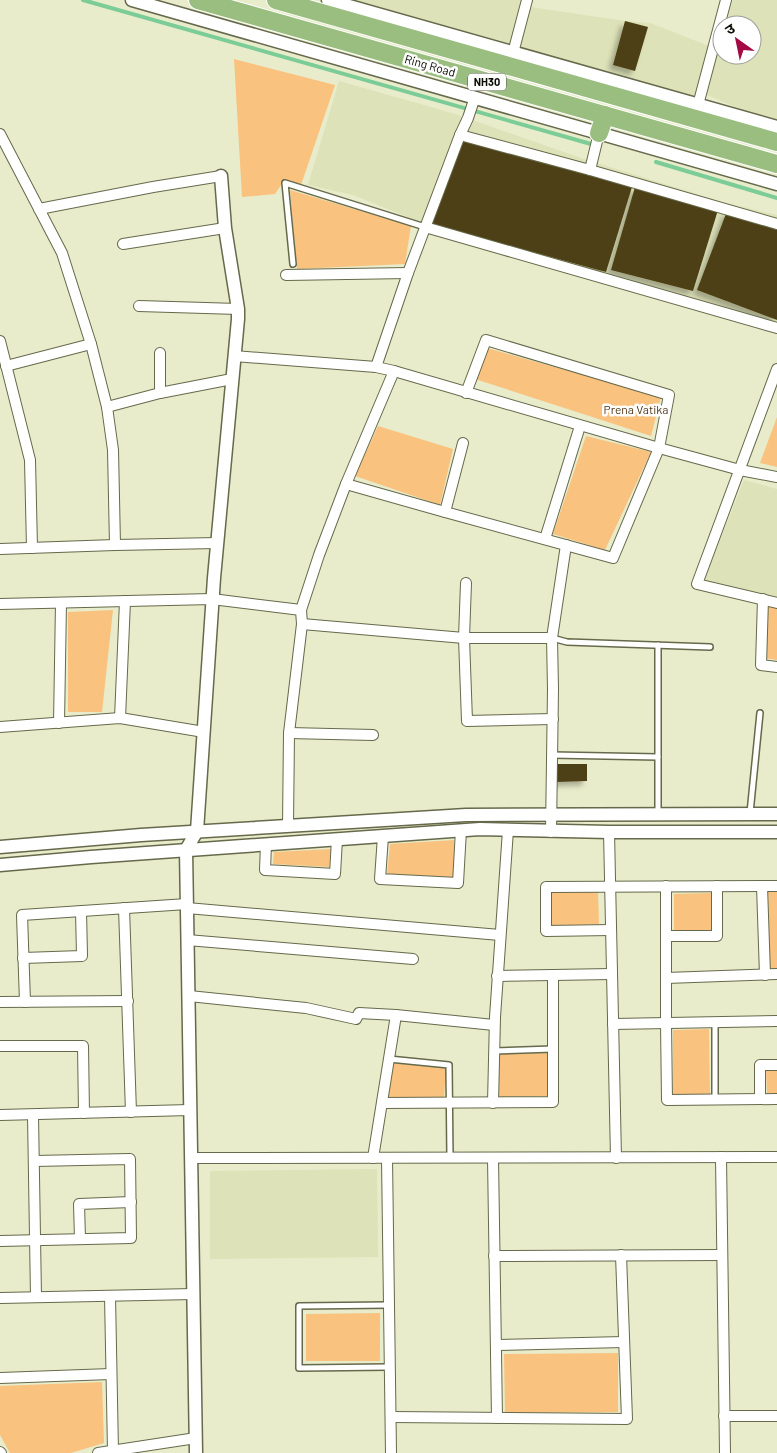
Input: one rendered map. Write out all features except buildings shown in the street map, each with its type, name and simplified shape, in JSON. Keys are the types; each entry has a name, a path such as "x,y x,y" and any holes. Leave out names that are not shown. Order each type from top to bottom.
{"highway":[{"name":"Ring Road","path":"198,0 777,164"},
{"name":"Ring Road","path":"276,0 777,142"},
{"path":"598,137 605,115"}],"street":[{"path":"132,0 598,137 777,184"},
{"path":"328,0 359,4 513,53 777,127"},
{"path":"513,53 527,0"},
{"path":"698,105 726,0"},
{"path":"376,367 408,273 474,101"},
{"path":"0,134 62,253 91,344 107,407 113,450 115,545"},
{"path":"460,135 591,165 777,224"},
{"path":"591,165 598,137"},
{"path":"38,209 152,187 222,176 226,228 238,309 212,599 197,831 186,850 196,1453"},
{"path":"425,227 777,328"},
{"path":"123,244 226,228"},
{"path":"286,275 408,273"},
{"path":"139,306 238,309"},
{"path":"346,484 613,558 658,448 669,395 486,340 466,393"},
{"path":"0,341 30,460 32,548"},
{"path":"6,366 91,344"},
{"path":"160,353 160,393"},
{"path":"234,356 376,367 394,371 658,448 740,470 777,477"},
{"path":"777,369 698,584 777,602"},
{"path":"288,826 290,733 302,624 301,610 319,555 346,484 394,371"},
{"path":"107,407 160,393 232,379"},
{"path":"545,540 580,426"},
{"path":"445,512 463,444"},
{"path":"0,549 218,543"},
{"path":"551,832 552,638 566,545"},
{"path":"466,583 464,638 467,721 553,718"},
{"path":"0,604 212,599 301,610"},
{"path":"763,599 761,665 777,667"},
{"path":"120,718 125,601"},
{"path":"59,723 61,603"},
{"path":"302,624 464,638 552,638"},
{"path":"0,727 120,718 204,732"},
{"path":"290,733 373,735"},
{"path":"657,832 658,813"},
{"path":"748,832 750,813"},
{"path":"0,847 197,831 466,815 777,814"},
{"path":"0,865 480,829 551,832 777,832"},
{"path":"383,836 380,879 458,883 461,830"},
{"path":"493,1103 494,1025 508,830"},
{"path":"609,832 616,1158"},
{"path":"266,844 264,870 335,874 337,839"},
{"path":"666,886 667,1100 777,1099"},
{"path":"666,936 717,936 717,886"},
{"path":"762,886 765,975"},
{"path":"611,930 546,931 546,887 777,886"},
{"path":"25,1002 22,915 187,906 500,935"},
{"path":"124,908 131,1112"},
{"path":"23,958 82,956 81,911"},
{"path":"187,940 413,959"},
{"path":"498,976 612,974"},
{"path":"666,978 777,974"},
{"path":"382,1103 553,1102 553,975"},
{"path":"188,996 306,1008 356,1019 359,1013 494,1025"},
{"path":"0,1002 128,1001"},
{"path":"373,1158 396,1015"},
{"path":"613,1024 777,1021"},
{"path":"0,1046 83,1046 84,1113"},
{"path":"760,1099 760,1065 777,1065"},
{"path":"0,1116 190,1110"},
{"path":"33,1114 36,1297"},
{"path":"721,1157 725,1453"},
{"path":"192,1158 777,1157"},
{"path":"387,1158 391,1453"},
{"path":"493,1158 497,1418"},
{"path":"0,1241 131,1238 130,1159 34,1161"},
{"path":"80,1239 79,1204 131,1202"},
{"path":"391,1417 627,1419 621,1255"},
{"path":"494,1256 722,1255"},
{"path":"0,1298 194,1294"},
{"path":"110,1296 113,1450"},
{"path":"496,1345 624,1342"},
{"path":"0,1378 111,1374"},
{"path":"724,1416 777,1416"},
{"path":"98,1453 196,1438"}],"lane":[{"path":"293,264 285,183 425,227"},
{"path":"552,638 567,642 710,647"},
{"path":"658,645 658,813"},
{"path":"750,813 760,713"},
{"path":"552,756 658,757"},
{"path":"714,1022 715,1100"},
{"path":"494,1051 553,1049"},
{"path":"389,1059 449,1065 450,1158"},
{"path":"389,1305 299,1306 299,1368 390,1367"}],"shaded area":[{"path":"351,0 532,0 530,7 650,23 709,46 697,97"},
{"path":"733,0 777,0 777,122 756,116 705,94 714,65 762,65 762,15 728,15"},
{"path":"339,81 452,113 584,159 726,203 777,215 777,324 522,249 418,221 353,195 308,185"},
{"path":"744,480 777,489 777,600 704,580"},
{"path":"377,1169 378,1257 210,1259 210,1171"}],"green space":[{"path":"234,59 335,85 301,185 287,180 283,182 275,194 242,197"},
{"path":"290,190 411,226 405,264 297,269"},
{"name":"Prena Vatika","path":"487,348 661,397 651,436 475,379"},
{"path":"777,417 777,467 760,463"},
{"path":"378,426 453,449 440,505 355,476"},
{"path":"586,436 651,452 605,550 553,534"},
{"path":"767,605 777,608 777,660 764,658"},
{"path":"113,610 102,712 68,712 68,612"},
{"path":"454,840 454,877 387,874 390,844"},
{"path":"331,849 329,867 273,864 274,852"},
{"path":"598,891 599,924 552,926 551,893"},
{"path":"768,892 777,892 777,969 770,969"},
{"path":"711,893 711,930 674,930 674,894"},
{"path":"709,1029 710,1095 673,1096 673,1030"},
{"path":"548,1053 548,1096 499,1097 499,1054"},
{"path":"393,1063 446,1068 444,1099 388,1099"},
{"path":"777,1069 777,1095 767,1095 766,1070"},
{"path":"380,1313 380,1361 306,1361 306,1314"},
{"path":"618,1353 618,1412 505,1413 504,1354"},
{"path":"102,1382 104,1443 71,1453 10,1453 0,1435 0,1386"}],"waterway":[{"path":"83,0 591,144"},
{"path":"656,162 777,198"}]}
